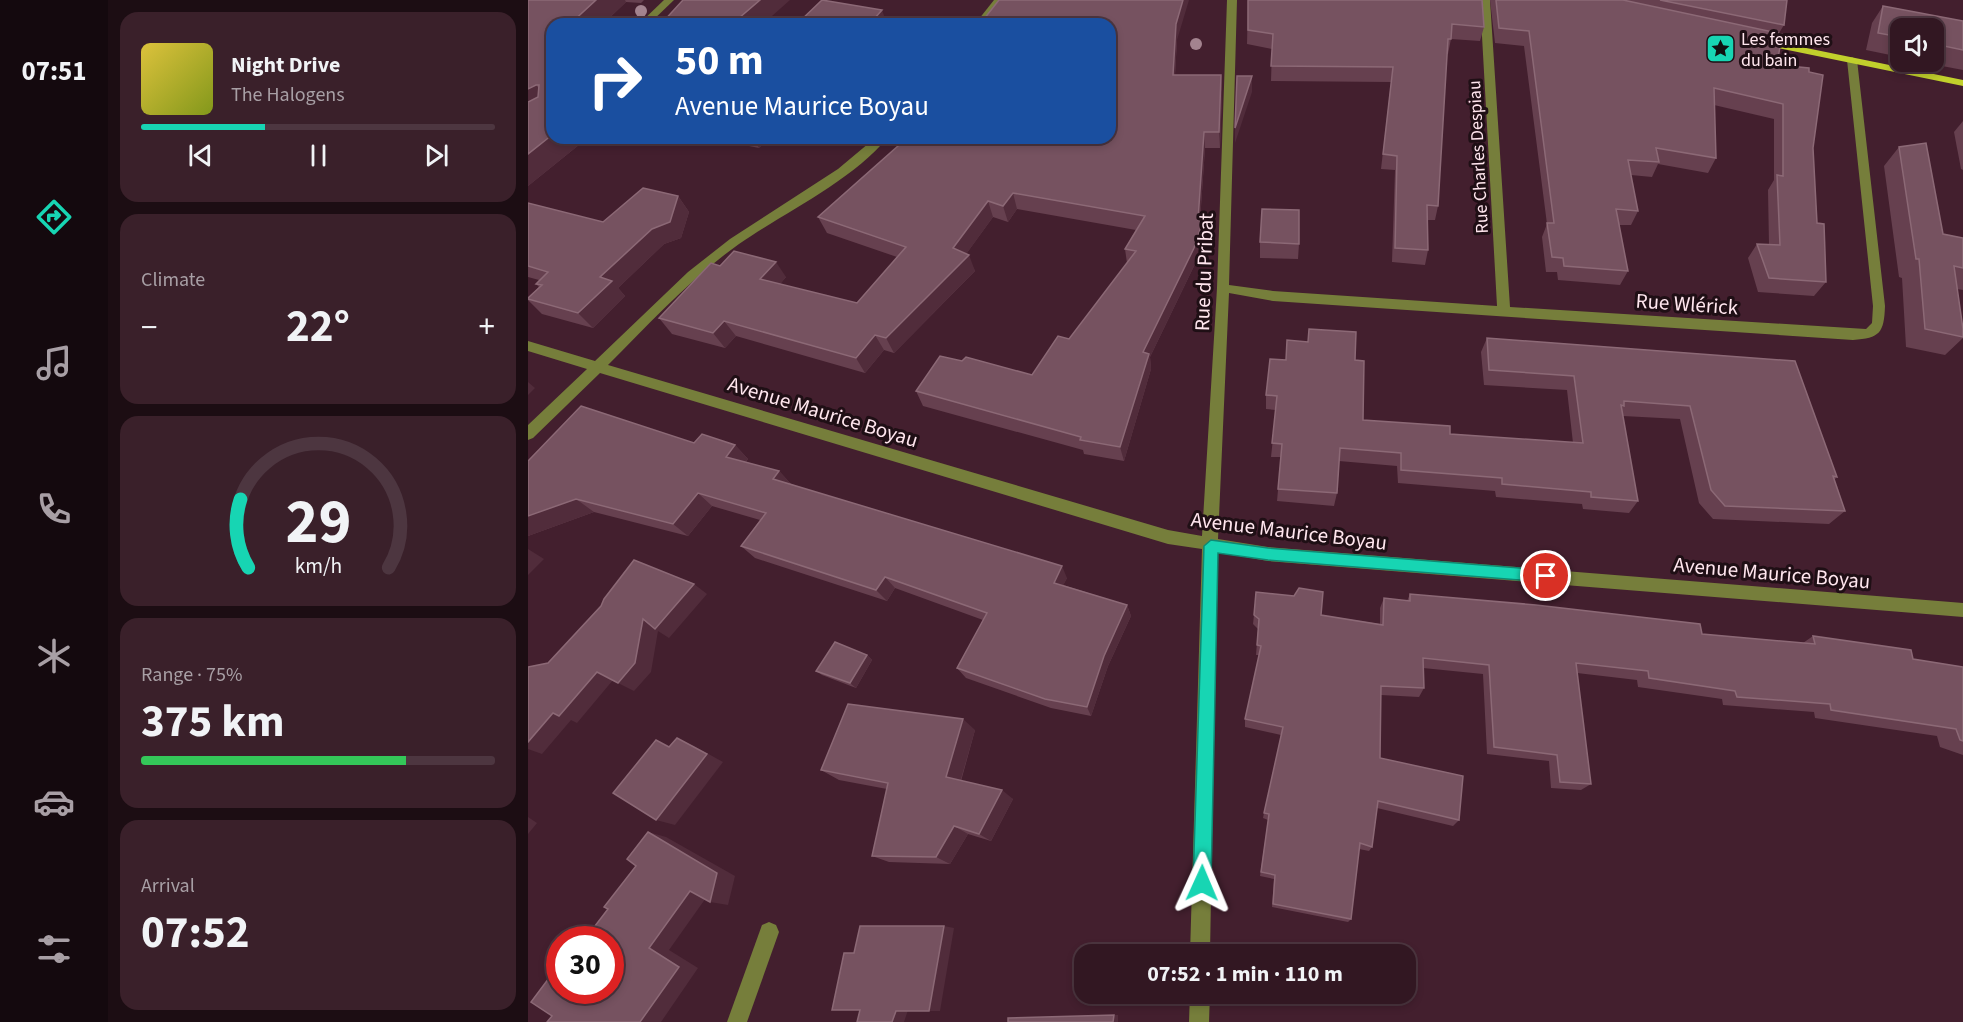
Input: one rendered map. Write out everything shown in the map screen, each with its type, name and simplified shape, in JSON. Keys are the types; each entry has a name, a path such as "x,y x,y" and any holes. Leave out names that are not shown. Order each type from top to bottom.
{"main road":[{"path":"1748,39 1963,83"}],"street":[{"path":"650,18 669,0"},
{"path":"985,18 999,0"},
{"name":"Rue du Pribat","path":"1200,944 1211,546 1223,288 1232,0"},
{"name":"Rue Charles Despiau","path":"1485,0 1504,311"},
{"name":"Rue Wlérick","path":"1223,288 1273,296 1853,335 1869,334 1878,325 1879,306 1852,60"},
{"path":"528,434 692,275 734,242 842,172 875,144"},
{"name":"Avenue Maurice Boyau","path":"528,346 1168,537 1211,546 1268,554 1963,610"},
{"path":"737,1022 769,932"},
{"path":"1199,1022 1200,1004"}],"building":[{"path":"528,0 596,0 576,18 546,18 546,140 528,154 528,102 538,97 539,85 528,89"},
{"path":"683,0 760,0 739,18 666,18"},
{"path":"822,0 882,10 875,18 803,18"},
{"path":"999,0 1183,0 1176,24 1173,75 1221,75 1219,132 1204,132 1198,220 1203,221 1194,248 1143,352 1149,354 1120,447 1080,440 1081,437 916,391 940,356 962,361 966,357 1032,375 1058,336 1069,339 1136,251 1125,249 1145,216 1013,193 1003,206 988,201 953,248 969,255 886,338 875,335 856,358 724,321 713,333 659,318 711,263 720,266 734,251 776,262 760,279 857,303 906,247 818,217 900,144 1116,144 1116,18 985,18"},
{"path":"1248,0 1482,0 1484,27 1452,24 1451,39 1448,39 1438,206 1427,205 1428,250 1395,248 1397,156 1383,154 1393,67 1271,66 1273,34 1248,30"},
{"path":"1496,0 1623,0 1782,34 1777,65 1809,68 1809,72 1823,75 1813,148 1817,223 1824,224 1826,282 1769,278 1757,244 1780,245 1777,175 1783,176 1783,104 1714,88 1716,158 1656,148 1659,162 1628,160 1638,211 1616,209 1628,271 1564,266 1563,258 1552,257 1547,223 1554,223 1529,31 1499,28"},
{"path":"1660,0 1787,0 1784,25"},
{"path":"1883,6 1963,21 1963,50 1944,46 1944,18 1890,18 1890,35 1878,33"},
{"path":"1237,76 1252,76 1235,128"},
{"path":"1926,143 1943,234 1963,238 1963,268 1954,266 1963,337 1925,329 1919,259 1916,259 1899,147"},
{"path":"643,188 678,196 670,222 652,229 600,277 612,281 578,313 528,299 542,285 536,284 548,272 528,266 528,203 603,222"},
{"path":"1262,209 1299,210 1299,244 1260,242"},
{"path":"1309,329 1356,332 1355,360 1364,361 1363,420 1450,426 1450,434 1583,443 1574,376 1489,370 1487,338 1795,361 1837,477 1833,476 1845,511 1725,506 1711,490 1690,406 1624,401 1624,406 1621,405 1638,501 1591,497 1591,492 1502,484 1502,478 1401,470 1401,453 1340,448 1337,493 1278,489 1282,444 1272,443 1277,396 1266,395 1270,359 1286,360 1287,340 1308,342"},
{"path":"581,406 694,443 702,434 735,445 726,457 779,471 773,479 1062,566 1054,583 1127,605 1104,656 1087,707 1045,699 957,668 987,613 885,577 876,590 741,546 766,513 698,493 673,524 576,499 528,516 528,461"},
{"path":"634,560 694,584 655,629 643,619 635,663 618,683 597,672 559,716 553,713 528,742 528,667 548,663 601,606"},
{"path":"1299,588 1323,592 1321,615 1383,625 1384,598 1410,601 1410,594 1536,605 1700,624 1702,634 1815,644 1813,636 1911,650 1913,659 1963,667 1963,741 1960,740 1956,729 1831,710 1830,704 1737,697 1735,691 1649,678 1648,671 1576,663 1591,784 1560,782 1557,755 1494,747 1489,665 1423,658 1424,688 1381,686 1380,758 1463,776 1459,820 1378,801 1372,847 1360,843 1351,919 1273,904 1275,875 1261,872 1269,814 1264,813 1283,727 1245,719 1261,646 1257,645 1259,619 1254,615 1256,592 1294,596"},
{"path":"835,642 867,655 850,683 816,671"},
{"path":"848,704 963,719 946,777 1002,790 979,834 954,826 936,857 872,856 888,783 821,770"},
{"path":"677,738 707,754 656,820 613,793 656,740 669,747"},
{"path":"648,832 717,873 710,902 690,891 649,948 679,967 640,1022 547,1022 552,1016 531,1002 546,982 546,1004 624,1004 624,926 595,926 608,909 604,907 636,866 627,859"},
{"path":"860,926 944,926 929,1011 896,1011 892,1022 857,1022 860,1010 832,1010 844,953 854,953"},
{"path":"1114,1015 1113,1022 1008,1022 1008,1018"}],"place":[{"name":"Les femmes du bain","path":"1720,49"}],"route":[{"path":"1202,883 1211,546 1268,554 1546,576"}]}
